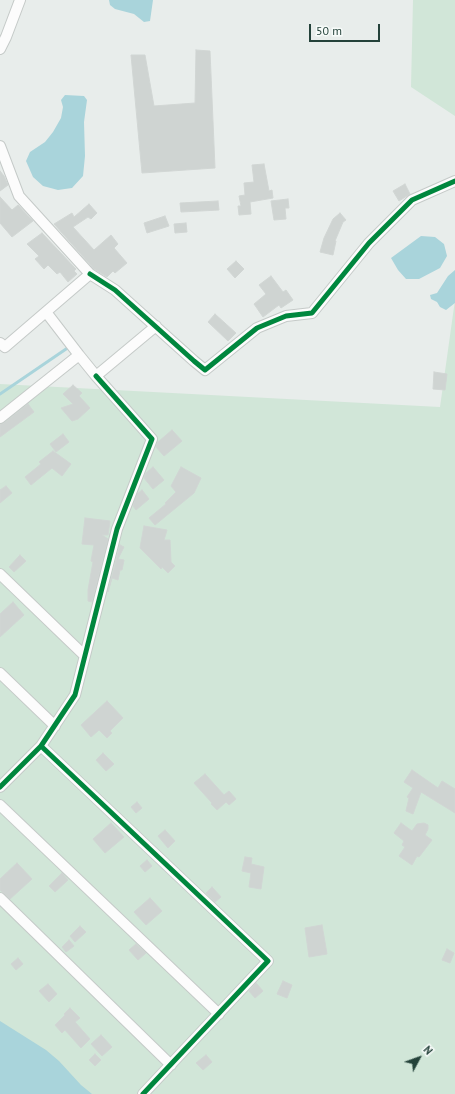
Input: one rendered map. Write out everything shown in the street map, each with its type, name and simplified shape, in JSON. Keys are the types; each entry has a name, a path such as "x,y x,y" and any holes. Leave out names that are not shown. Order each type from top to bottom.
{"street":[{"path":"0,48 6,37 20,0"},
{"path":"0,146 19,196 90,274 115,290 206,370 257,328 286,316 312,313 369,243 412,200 455,181"},
{"path":"2,347 90,274"},
{"path":"0,788 41,746 75,695 117,529 152,440 96,376 46,312"},
{"path":"96,376 156,326"},
{"path":"0,418 79,355"},
{"path":"0,574 85,656"},
{"path":"0,673 54,726"},
{"path":"41,746 268,962 143,1094"},
{"path":"0,805 219,1014"},
{"path":"0,898 171,1064"}],"green space":[{"path":"413,0 455,0 455,116 411,87"},
{"path":"455,300 455,1094 0,1094 0,384 440,407"}],"water":[{"path":"109,0 153,0 150,21 144,22 134,14 115,9 110,5"},
{"path":"65,95 84,96 87,100 84,122 85,156 83,176 72,188 58,190 43,186 33,177 26,161 30,152 45,142 53,132 61,118 63,107 61,100"},
{"path":"421,236 435,237 444,244 447,256 440,268 419,279 406,279 398,270 391,258"},
{"path":"455,270 455,303 446,310 431,299 430,295 437,293 448,276"},
{"path":"0,1021 46,1050 92,1094 0,1094"}],"building":[{"path":"196,50 210,51 215,168 142,173 131,55 145,55 154,106 195,103"},
{"path":"264,164 269,191 272,190 273,198 250,202 251,214 239,215 238,206 241,206 239,196 245,195 244,183 254,182 252,165"},
{"path":"0,171 8,185 0,191"},
{"path":"405,184 410,194 399,201 393,191"},
{"path":"0,197 12,210 18,205 33,221 12,237 0,223"},
{"path":"288,199 289,208 285,208 286,219 274,220 271,201"},
{"path":"218,201 219,210 181,212 180,203"},
{"path":"89,204 97,213 91,219 88,217 73,227 94,250 111,235 118,244 114,248 127,263 115,273 113,271 107,277 94,269 54,224 72,213 74,217"},
{"path":"340,213 346,220 343,222 335,241 333,255 320,252 324,238 333,219"},
{"path":"165,216 169,226 147,233 144,223"},
{"path":"186,223 187,232 175,233 174,224"},
{"path":"42,233 76,269 74,271 77,274 68,282 60,272 57,274 48,265 44,269 35,259 39,256 27,244"},
{"path":"236,261 244,269 235,278 227,269"},
{"path":"271,276 283,292 286,290 293,300 281,308 279,305 263,317 254,304 266,294 259,285"},
{"path":"215,314 236,333 228,341 208,322"},
{"path":"434,372 447,374 445,390 433,389"},
{"path":"73,385 82,393 79,396 90,408 78,419 72,421 61,408 73,404 63,394"},
{"path":"28,404 34,412 0,437 0,424 4,423"},
{"path":"172,430 182,441 164,456 156,447 158,442"},
{"path":"63,434 69,442 56,452 50,444"},
{"path":"53,451 71,464 62,476 52,468 31,485 25,477 41,464 39,462"},
{"path":"153,467 164,480 153,489 144,478 146,473"},
{"path":"181,467 201,478 194,493 155,525 149,518 166,504 165,503 176,492 171,486"},
{"path":"6,486 12,493 0,503 0,490"},
{"path":"142,490 149,499 136,510 133,506 137,494"},
{"path":"85,518 110,521 108,535 102,535 108,539 92,602 88,601 88,590 93,562 91,561 94,545 82,544"},
{"path":"144,526 167,530 164,540 170,540 171,562 175,566 168,573 162,567 161,569 140,548"},
{"path":"120,545 124,547 118,559 124,560 122,570 120,570 118,580 112,578 108,592"},
{"path":"20,555 26,561 14,572 9,567"},
{"path":"13,602 24,615 0,637 0,614"},
{"path":"107,701 123,718 110,731 112,733 107,738 99,730 91,737 81,725"},
{"path":"103,753 114,764 106,771 96,760"},
{"path":"412,770 438,788 442,781 455,789 455,813 421,792 413,814 406,811 409,798 407,797 413,788 404,782"},
{"path":"205,774 224,795 229,791 236,799 229,805 226,802 217,810 194,783"},
{"path":"137,802 142,808 136,813 131,807"},
{"path":"111,823 124,837 105,853 93,839"},
{"path":"401,823 412,831 417,824 424,823 428,825 425,835 432,840 419,857 417,856 412,865 399,856 405,847 402,845 404,841 394,833"},
{"path":"165,830 175,841 168,848 158,836"},
{"path":"245,857 252,858 251,864 264,867 261,889 249,887 251,873 242,871"},
{"path":"147,860 152,866 145,872 140,866"},
{"path":"17,863 32,879 10,899 0,890 0,879"},
{"path":"62,873 68,880 55,892 49,886"},
{"path":"212,887 221,897 215,902 206,893"},
{"path":"150,898 162,911 146,925 134,912"},
{"path":"322,925 327,954 309,957 305,928"},
{"path":"80,926 86,932 75,942 70,936"},
{"path":"69,940 74,946 66,952 62,947"},
{"path":"136,944 146,953 138,960 129,950"},
{"path":"447,949 454,953 450,963 442,960"},
{"path":"18,958 23,964 16,970 11,964"},
{"path":"283,981 292,985 287,998 277,994"},
{"path":"256,983 263,991 255,998 249,991"},
{"path":"48,984 57,994 49,1002 39,991"},
{"path":"70,1008 80,1018 75,1022 90,1039 81,1048 65,1030 62,1033 55,1025"},
{"path":"101,1035 112,1047 102,1056 91,1044"},
{"path":"95,1054 101,1060 95,1066 89,1060"},
{"path":"206,1055 212,1062 203,1070 196,1063"}],"waterway":[{"path":"0,394 69,347"}],"cycle path":[{"path":"90,274 115,290 205,370 257,328 286,316 312,313 369,243 412,200 455,181"},
{"path":"41,746 75,695 117,529 152,439 96,376"},
{"path":"0,787 41,746 268,961 143,1094"}]}
